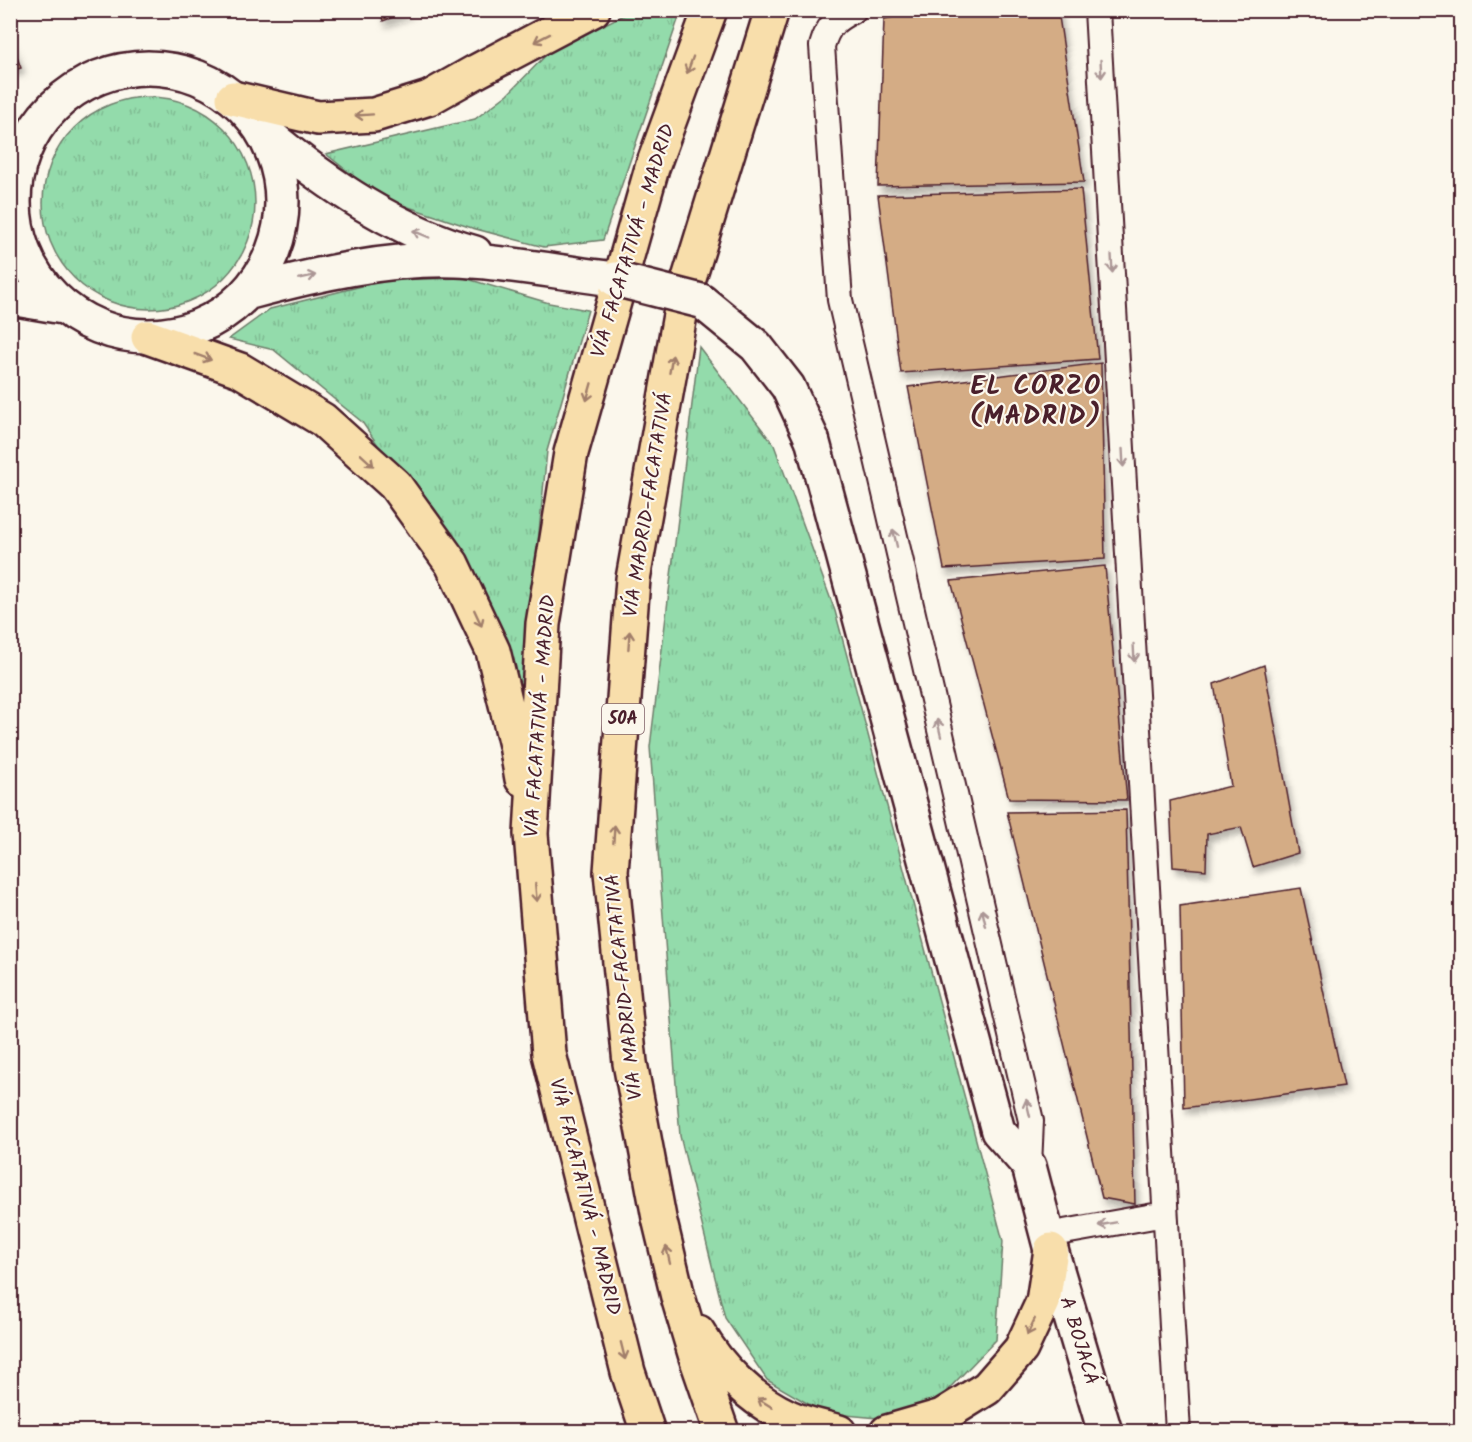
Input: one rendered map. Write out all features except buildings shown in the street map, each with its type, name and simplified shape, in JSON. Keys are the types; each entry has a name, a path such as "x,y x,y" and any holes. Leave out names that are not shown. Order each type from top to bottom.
{"main road":[{"path":"233,98 318,118 374,115 429,98 594,10"},
{"name":"VÍA FACATATIVÁ - MADRID","path":"648,1431 628,1371 549,1054 531,834 543,624 572,453 652,168 710,10"},
{"name":"VÍA MADRID-FACATATIVÁ","path":"723,1431 696,1357 678,1297 659,1218 630,1063 611,872 633,579 683,298 772,10"},
{"path":"148,338 240,370 323,420 395,485 452,564 493,651 516,745 531,834"},
{"path":"887,1431 942,1416 987,1388 1021,1349 1043,1302 1049,1243"},
{"path":"678,1297 709,1351 745,1390 789,1418 839,1431"}],"street":[{"path":"854,10 841,17 826,31 822,46 840,300 1031,1121 1029,1166"},
{"path":"1098,10 1178,1431"},
{"path":"261,129 279,169 283,212 273,255 250,292 221,317 186,332 148,338 117,334 89,323 63,307 31,270 15,224 13,177 27,143 45,114 71,91 102,75 136,68 170,70 204,80 233,98 261,129 336,188 420,234 465,250 558,273"},
{"path":"250,292 301,278 352,268 404,262 455,260 507,263 558,273 615,279 700,301 756,346 788,387 812,439 998,1131 1029,1166"},
{"path":"10,298 63,307"},
{"name":"A BOJACÁ","path":"1029,1166 1049,1243 1105,1431"},
{"path":"1049,1243 1165,1214"}],"green space":[{"path":"631,11 681,11 603,240 544,247 472,228 381,198 326,154 475,119 508,94 549,52"},
{"path":"139,97 159,97 180,101 199,109 217,121 231,135 243,153 251,172 255,203 251,234 243,253 231,271 217,285 199,297 180,305 159,309 139,309 118,305 99,297 81,285 67,271 55,253 47,234 43,213 43,193 47,172 55,153 67,135 81,121 99,109 118,101"},
{"path":"464,278 549,303 588,310 547,451 520,725 484,598 362,422 274,350 229,339 270,309 386,280"},
{"path":"699,347 774,445 835,611 1003,1241 996,1340 935,1403 878,1418 824,1413 767,1380 725,1318 680,1136 650,747"}],"district":[{"name":"EL CORZO (MADRID)","path":"1036,402"}]}
